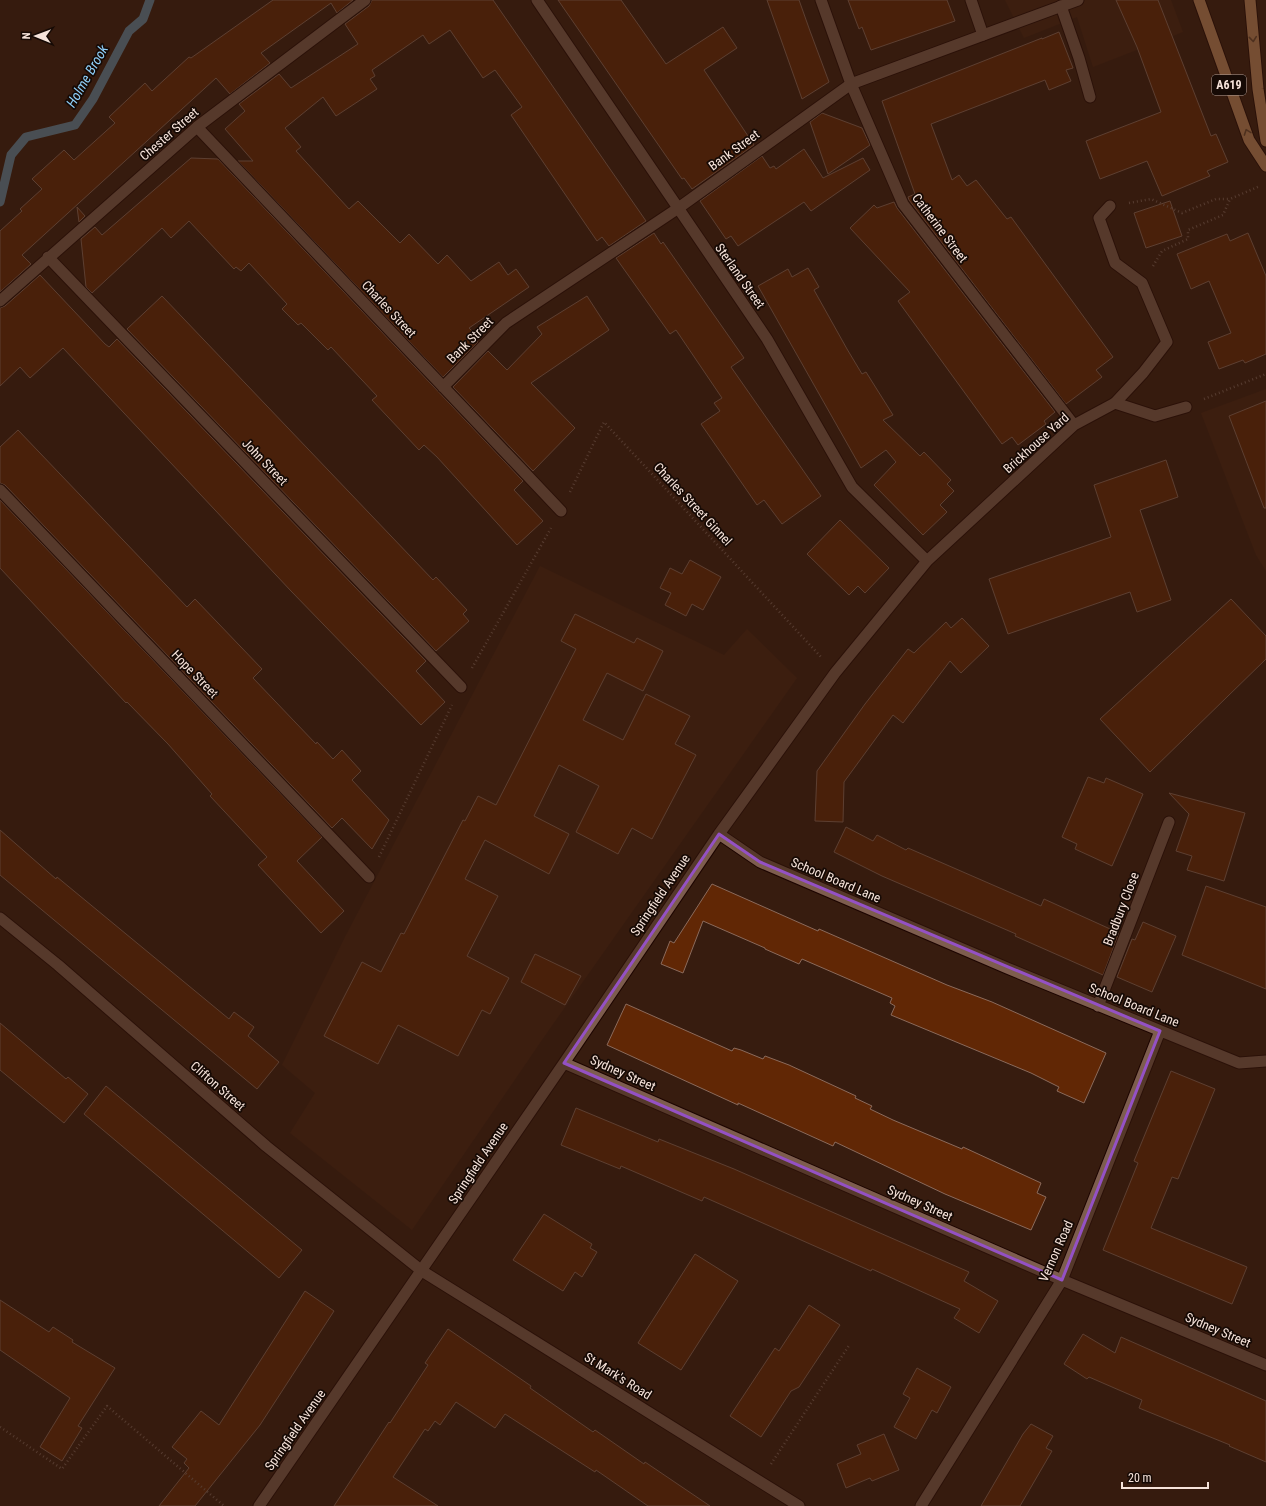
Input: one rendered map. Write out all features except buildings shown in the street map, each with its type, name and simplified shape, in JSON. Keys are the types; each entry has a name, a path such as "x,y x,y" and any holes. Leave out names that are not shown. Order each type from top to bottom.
{"highway":[{"name":"A619","path":"1199,0 1249,140 1266,166"},
{"name":"A619","path":"1250,0 1258,89 1266,141"}],"street":[{"name":"Chester Street","path":"0,301 48,257 197,127 365,0"},
{"name":"Sterland Street","path":"537,0 677,209 767,339 852,487 927,561"},
{"name":"Catherine Street","path":"821,0 851,84 903,204 1074,425"},
{"path":"970,0 984,35"},
{"name":"Bank Street","path":"443,387 506,324 677,209 851,84 1078,0"},
{"path":"1061,6 1080,58 1090,98"},
{"name":"Charles Street","path":"197,127 561,510"},
{"path":"1110,206 1099,218 1115,263 1142,283 1167,342 1143,373 1116,403 1155,416 1186,407"},
{"name":"John Street","path":"48,257 461,687"},
{"name":"Brickhouse Yard","path":"927,561 1074,425 1116,403"},
{"name":"Hope Street","path":"0,490 369,877"},
{"path":"718,834 835,672 927,561"},
{"name":"Bradbury Close","path":"1098,1006 1169,822"},
{"name":"School Board Lane","path":"718,834 760,862 1098,1006 1240,1063 1266,1060"},
{"name":"Springfield Avenue","path":"259,1506 422,1271 718,834"},
{"name":"Clifton Street","path":"0,918 58,965 266,1146 422,1271"},
{"name":"Vernon Road","path":"921,1506 1062,1280 1160,1031"},
{"name":"Sydney Street","path":"564,1063 1062,1280 1266,1366"},
{"name":"St Mark's Road","path":"422,1271 800,1506"}],"path":[{"path":"1110,206 1152,199 1182,213 1216,199 1230,199 1266,183"},
{"path":"1142,283 1162,251 1188,239 1188,230 1223,215 1230,199"},
{"path":"1186,407 1266,374"},
{"name":"Charles Street Ginnel","path":"561,510 604,422 835,672"},
{"path":"760,1481 850,1344"},
{"path":"0,1426 62,1469 107,1406 224,1506"}],"highlighted area":[{"path":"719,834 760,862 1160,1031 1062,1280 564,1063"}],"shaded area":[{"path":"1005,0 1171,0 1183,32 1093,67 1077,17 1024,38"},
{"path":"1266,389 1266,571 1256,555 1201,413"},
{"path":"540,566 724,655 747,629 797,678 544,1037 412,1230 290,1133 315,1093 282,1065 345,937"}],"waterway":[{"name":"Holme Brook","path":"0,202 11,155 26,137 75,125 93,99 129,31 143,19 150,0"}]}
